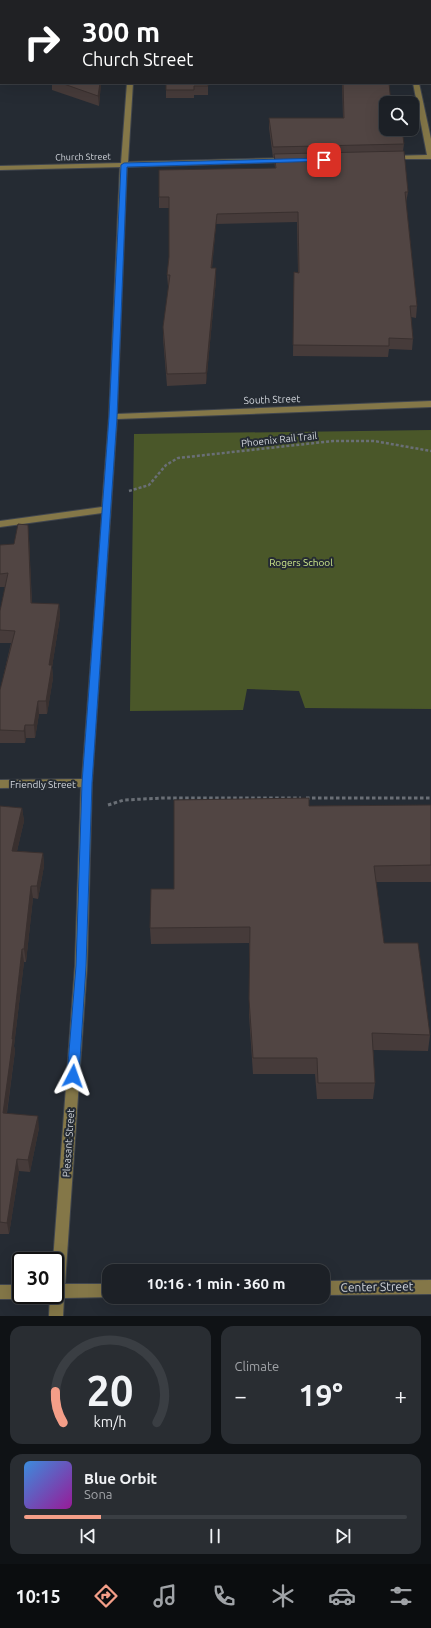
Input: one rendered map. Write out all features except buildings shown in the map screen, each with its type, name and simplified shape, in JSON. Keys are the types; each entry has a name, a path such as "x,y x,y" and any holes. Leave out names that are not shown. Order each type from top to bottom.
{"street":[{"name":"Pleasant Street","path":"59,1252 81,966 87,783 105,510 113,417 124,165 130,84"},
{"path":"384,158 431,157 416,84"},
{"name":"Church Street","path":"0,168 297,160"},
{"name":"South Street","path":"113,417 431,404"},
{"path":"0,524 105,510"},
{"name":"Friendly Street","path":"0,784 87,783"},
{"name":"Center Street","path":"330,1288 431,1286"},
{"path":"64,1291 102,1291"},
{"path":"0,1292 12,1292"},
{"name":"Pleasant Street","path":"56,1304 56,1316"}],"path":[{"name":"Phoenix Rail Trail","path":"140,489 151,484 166,465 178,458 333,441 374,441 431,451"},
{"path":"86,804 111,805 124,800 162,798 431,798"}],"green space":[{"name":"Rogers School","path":"431,430 431,709 305,708 299,691 247,689 243,710 130,711 134,434"}],"route":[{"path":"73,1076 81,966 87,783 106,495 113,417 124,165 324,160"}]}
